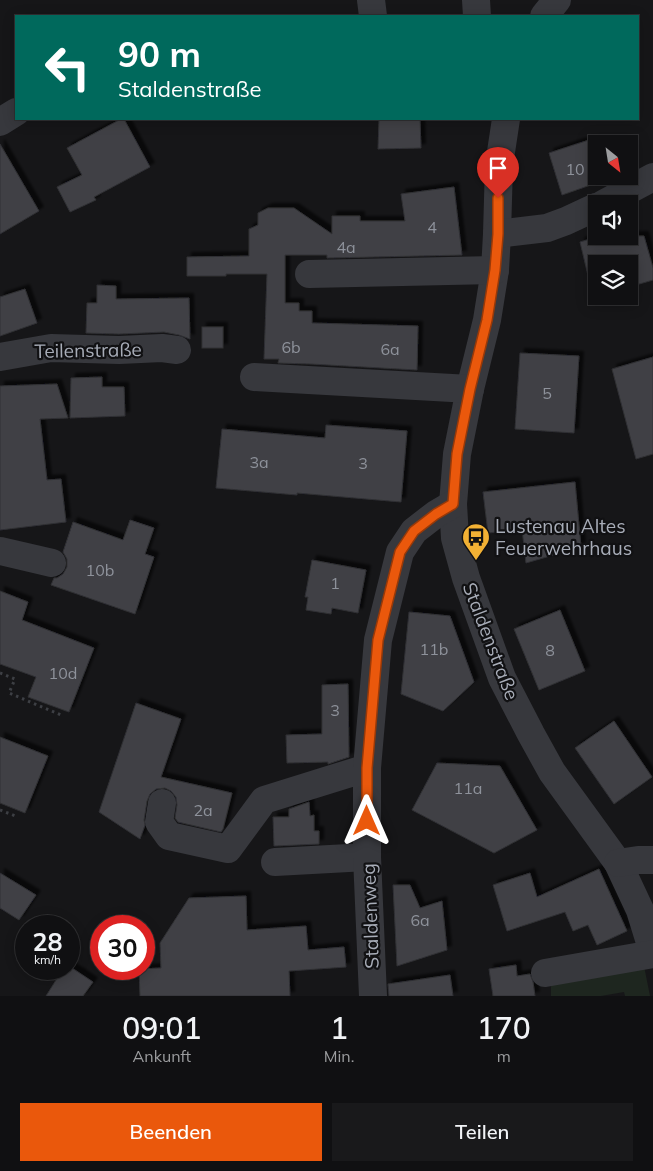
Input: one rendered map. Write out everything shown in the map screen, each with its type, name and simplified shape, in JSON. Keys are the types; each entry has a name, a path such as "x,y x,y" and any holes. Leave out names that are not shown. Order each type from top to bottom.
{"street":[{"path":"371,0 373,15"},
{"path":"476,0 477,15"},
{"path":"545,15 557,0"},
{"path":"0,122 15,113"},
{"name":"Staldenstraße","path":"506,120 498,165 498,234 495,270 487,320 470,389 457,454 453,504 455,538 466,578 502,678 552,772 618,863 640,910 653,953"},
{"path":"620,195 653,177"},
{"path":"498,234 547,228 588,211"},
{"path":"309,274 495,270"},
{"name":"Teilenstraße","path":"0,357 51,348 119,350 162,348 177,350"},
{"path":"254,377 470,389"},
{"name":"Staldenweg","path":"373,996 367,857 367,768 378,640 400,552 414,531 453,504"},
{"path":"0,552 52,564"},
{"path":"162,802 159,822 169,836 228,848 264,800 367,768"},
{"path":"275,862 367,857"},
{"path":"618,863 653,860"},
{"path":"545,973 653,953"}],"path":[{"path":"0,674 15,679 9,694 61,715"},
{"path":"0,810 18,817"}],"shaded area":[{"path":"644,966 650,996 625,996 624,992 601,996 551,996 551,982"}],"building":[{"path":"119,120 125,120 150,167 94,197 96,200 70,212 57,187 82,175 67,148"},
{"path":"379,120 420,120 421,148 378,149"},
{"path":"588,140 588,185 591,185 562,195 549,153"},
{"path":"0,144 39,211 0,234"},
{"path":"454,187 462,255 327,258 327,255 285,255 285,303 299,303 299,311 312,311 312,323 418,326 417,370 278,363 279,359 264,359 267,274 187,276 187,257 249,256 249,229 258,225 258,213 268,208 294,208 332,234 332,216 360,216 360,221 405,221 401,194"},
{"path":"638,236 644,236 653,268 653,280 638,284 638,255 588,255 588,275 580,242 588,240 588,245 638,245"},
{"path":"97,285 116,286 116,299 189,298 190,339 164,332 86,333 87,303 97,303"},
{"path":"25,289 37,323 0,336 0,297"},
{"path":"202,327 223,327 223,348 202,348"},
{"path":"520,353 579,356 574,433 515,429"},
{"path":"653,357 653,454 636,459 612,369"},
{"path":"102,377 102,387 124,387 125,416 70,418 71,378"},
{"path":"57,384 68,418 40,419 47,480 61,479 66,522 0,530 0,386"},
{"path":"326,425 407,431 401,502 216,488 222,429 325,438"},
{"path":"575,482 581,547 526,563 522,529 488,533 483,492"},
{"path":"130,520 154,528 145,554 154,557 135,614 51,585 54,578 63,574 67,567 67,559 63,552 73,522 123,540"},
{"path":"312,560 366,570 358,613 332,608 331,614 306,610 308,597 305,597"},
{"path":"0,591 28,602 22,620 94,648 69,712 28,697 36,677 0,664"},
{"path":"560,610 585,671 539,690 514,629"},
{"path":"409,612 450,616 474,682 443,711 401,694"},
{"path":"348,684 349,757 328,764 328,762 287,763 286,735 322,734 322,685"},
{"path":"136,703 181,719 161,777 232,793 221,832 178,822 175,818 176,797 165,788 156,789 150,794 147,801 145,825 140,839 99,812"},
{"path":"614,721 652,777 614,804 575,748"},
{"path":"0,737 48,756 25,813 0,803"},
{"path":"437,763 500,766 537,830 494,853 412,810"},
{"path":"309,802 310,816 314,815 314,831 319,831 319,844 274,846 273,817 289,817 289,809"},
{"path":"599,869 627,931 597,945 588,925 573,931 565,912 507,931 493,885 530,873 537,897"},
{"path":"0,873 36,895 22,915 15,915 15,917 0,908"},
{"path":"393,885 410,885 420,908 442,901 447,950 397,966"},
{"path":"246,896 247,930 306,926 308,950 344,947 346,967 289,971 290,996 140,996 139,980 155,980 155,968 161,968 160,943 189,898"},
{"path":"516,965 517,976 530,974 535,996 493,996 489,969"},
{"path":"80,973 93,982 83,996 46,996 56,980 80,980"},
{"path":"450,975 453,996 389,996 388,984"}],"place":[{"name":"Lustenau Altes Feuerwehrhaus","path":"476,561"}],"route":[{"path":"367,821 367,768 378,640 400,552 414,531 453,504 457,454 470,389 487,320 495,270 498,198"}]}
